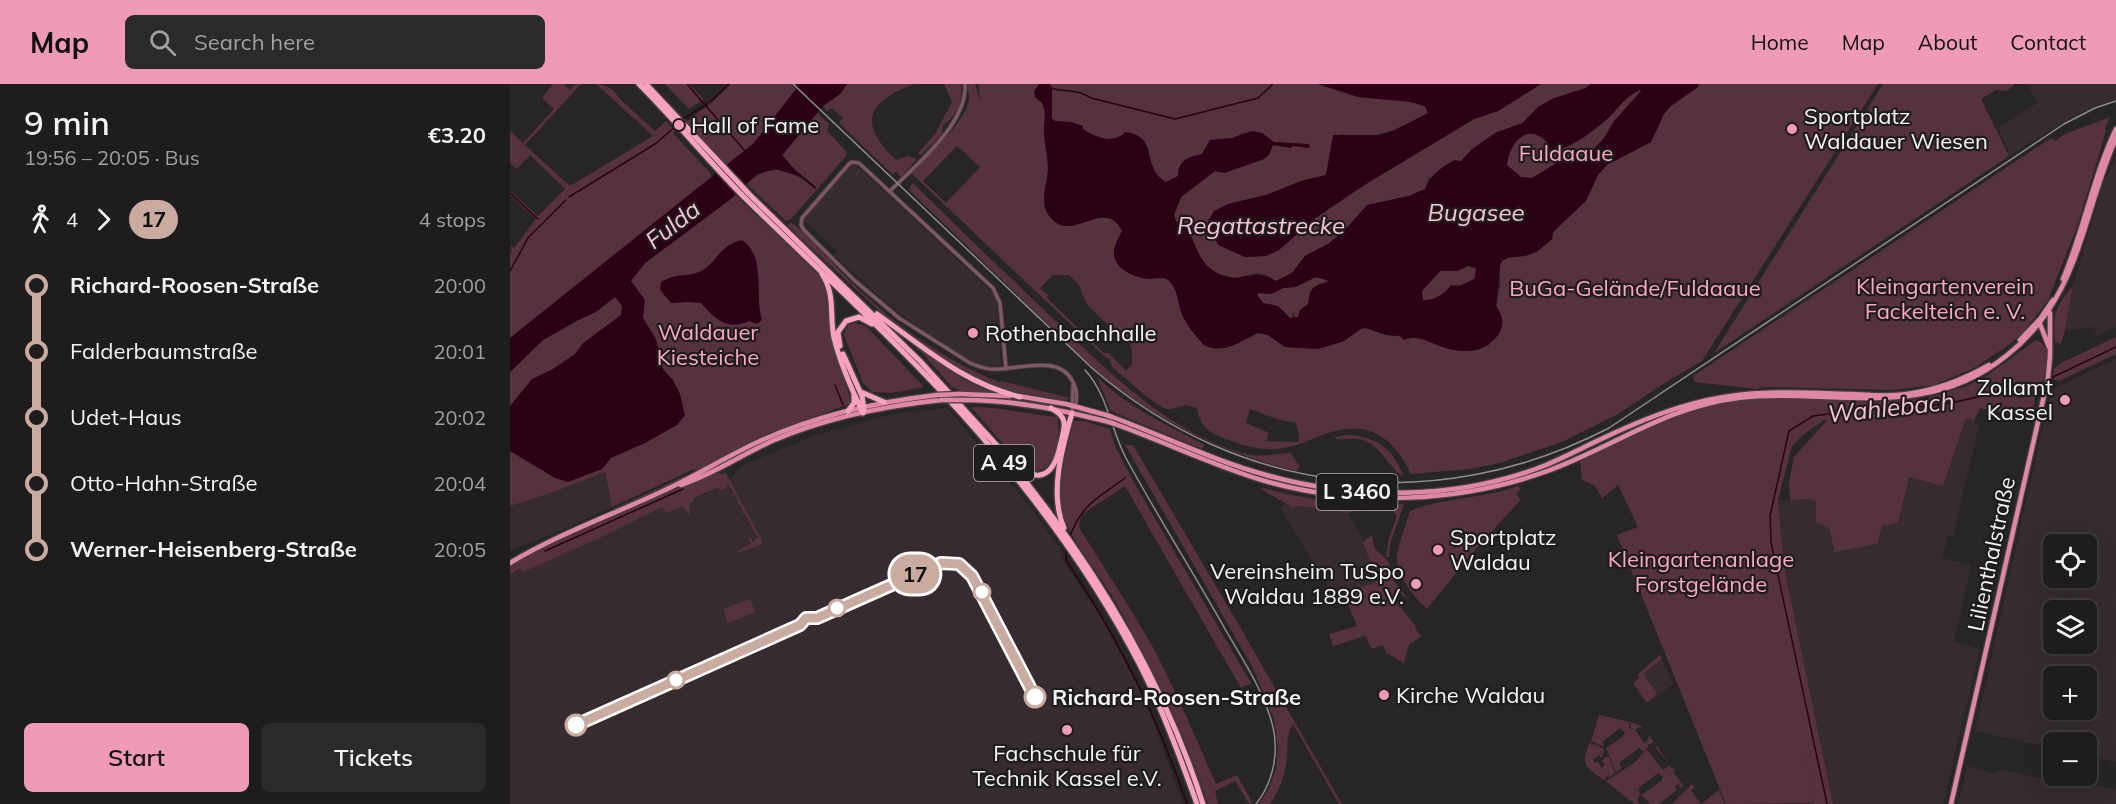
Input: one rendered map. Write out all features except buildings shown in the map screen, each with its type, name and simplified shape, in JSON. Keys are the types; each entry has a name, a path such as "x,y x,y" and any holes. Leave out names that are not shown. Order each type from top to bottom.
{"highway":[{"name":"A 49","path":"639,84 667,110"},
{"name":"A 49","path":"646,84 714,167 860,300 946,388 996,444 1069,541 1113,607 1152,678 1182,744 1203,804"},
{"name":"A 49","path":"787,234 952,403 1069,541 1141,667 1165,718 1197,804"},
{"path":"816,265 830,292 834,336 857,391 848,411"},
{"path":"860,300 959,373 992,389 1020,397"},
{"path":"862,409 838,339 841,325 851,318 862,318 894,342"},
{"path":"857,391 884,402"},
{"path":"996,444 1028,474 1037,476 1048,472 1057,458 1064,426 1062,417 1051,408"},
{"path":"1069,541 1060,516 1056,494 1073,409"}],"main road":[{"name":"L 3460","path":"664,490 705,476 776,440 862,409 884,402 937,395 1020,397 1066,404 1073,409 1111,420 1266,476 1311,486 1358,492 1393,493 1491,482 1540,467 1626,427 1694,403 1750,394 1906,394 1941,387 1996,361 2040,322 2065,274 2096,176 2116,129"},
{"name":"L 3460","path":"510,563 537,548 664,490 766,438 794,427 862,409 964,399 1001,400 1051,408 1084,409 1106,415 1115,424 1265,481 1311,492 1394,498 1471,490 1512,482 1571,461 1663,417 1688,408 1713,403 1760,397 1897,398 1936,391 1980,374 2009,354 2029,336 2050,311 2079,249 2106,161 2116,138"},
{"path":"2050,311 2050,349"},
{"path":"2040,322 2050,333"},
{"name":"Lilienthalstraße","path":"1951,804 2047,380 2050,349 2040,322"},
{"path":"2029,336 2039,335 2046,339"}],"street":[{"path":"890,191 956,120 964,98 965,84"},
{"path":"1006,369 997,293 890,191 859,163 852,162 803,217 801,225 854,280 899,318 970,363 987,369 1006,369 1053,366 1062,369 1072,379 1075,398 1073,409"},
{"path":"1066,404 1075,398"},
{"path":"1075,398 1084,409"}],"shaded area":[{"path":"2028,84 2116,84 2116,100 2096,106 2070,119 2010,155 1998,128 2037,103"},
{"path":"2116,157 2116,327 2097,336 2094,327 2065,330 2073,286 2103,184"},
{"path":"855,164 992,292 996,299 1001,365 988,366 972,362 920,329 882,299 834,255 837,251 803,220 851,165"},
{"path":"2116,359 2116,762 2097,758 2097,732 2043,732 2043,746 1975,731 2051,390"},
{"path":"947,408 1020,494 1060,548 1064,563 1103,620 1146,702 1183,804 510,804 510,575 521,568 523,572 575,549 662,506 683,505 728,483 740,466 816,435 893,414"},
{"path":"1966,417 1979,425 1953,536 1948,536 1942,558 1971,565 1954,642 1980,649 1943,804 1833,804 1784,567 1778,500 1811,499 1816,502 1816,522 1882,526 1898,523 1908,477 1943,486"},
{"path":"605,472 612,507 555,533 510,550 510,506"},
{"path":"1286,504 1348,513 1363,539 1361,541 1380,581 1334,598 1326,584 1334,579 1324,564 1317,569 1280,508"},
{"path":"1660,655 1673,684 1648,703 1633,683 1639,678 1637,675"},
{"path":"1967,766 1996,774 1997,769 2043,779 2043,786 2097,786 2116,790 2116,804 1958,804"}],"green space":[{"path":"553,84 564,84 570,90 576,84 581,84 525,145 570,186 653,136 596,84 612,90 655,131 666,121 675,131 673,133 711,174 711,178 510,338 510,254 512,251 510,245 514,248 536,219 510,195 510,191 538,216 565,189 530,155 517,169 510,163 510,131 523,143 554,109 542,98"},
{"path":"665,84 689,84 704,99 689,109"},
{"path":"731,84 791,84 796,89 754,143 727,166 686,122"},
{"path":"847,84 914,84 886,98 877,106 873,115 872,124 876,135 896,160 909,156 917,159 901,177 896,171 893,175 839,123 843,118 832,108 827,111 823,106 840,94"},
{"path":"944,84 961,84 960,102 952,118 943,125 942,134 920,156 918,153 935,134 952,102"},
{"name":"BuGa-Gelände/Fuldaaue","path":"967,84 975,84 980,101 979,84 1039,84 1035,97 1042,103 1045,112 1044,131 1048,168 1044,199 1046,211 1059,224 1068,226 1098,218 1115,221 1122,231 1114,249 1117,263 1125,271 1136,276 1164,278 1170,281 1176,291 1184,319 1204,345 1211,348 1225,348 1258,333 1268,335 1285,347 1318,349 1344,341 1366,328 1386,335 1424,339 1445,348 1465,351 1478,350 1489,345 1500,286 1502,261 1508,257 1537,252 1552,239 1553,233 1564,221 1429,177 1425,189 1409,196 1367,205 1346,229 1328,244 1305,256 1292,273 1276,281 1266,275 1256,273 1237,279 1215,273 1201,261 1191,236 1176,221 1174,215 1181,197 1215,171 1224,173 1264,159 1269,155 1273,145 1291,148 1287,143 1274,143 1267,136 1243,133 1232,138 1210,140 1202,154 1185,160 1180,166 1178,176 1166,183 1157,176 1152,168 1148,147 1121,137 1109,139 1096,137 1083,129 1083,126 1071,122 1055,122 1052,118 1050,84 1318,84 1359,97 1414,102 1427,109 1427,114 1406,125 1376,135 1341,134 1326,175 1301,181 1266,195 1228,204 1245,257 1266,256 1317,217 1366,184 1474,119 1498,111 1541,84 1878,84 1702,361 1618,414 1562,442 1500,463 1469,469 1411,474 1397,451 1380,436 1370,431 1345,429 1289,447 1275,449 1236,443 1208,429 1201,422 1197,408 1186,405 1165,409 1112,367 1109,358 1106,358 910,172 945,138 961,118 967,108 969,98","holes":["957,146 980,167 946,203 923,181","1053,275 1069,275 1079,285 1086,303 1110,327 1128,339 1132,349 1132,364 1126,371 1047,298 1048,295 1040,288","1250,409 1278,419 1295,422 1299,433 1298,442 1266,441 1269,433 1246,423"]},
{"path":"1883,84 2015,84 2007,91 1996,90 1981,99 2009,156 1714,353"},
{"path":"817,113 829,124 827,131 847,155 792,218 786,221 747,184 765,172 782,170 798,177 815,189 782,156"},
{"name":"Kleingartenverein Fackelteich e. V.","path":"2110,117 2077,227 2048,300 2027,328 2010,344 1974,368 1934,385 1892,390 1762,387 1757,389 1694,382 1693,376 2051,138 2055,141 2065,134"},
{"path":"913,183 1086,350 1161,413 1216,444 1246,454 1291,453 1300,467 1295,471 1214,444 1188,432 1139,403 1093,368 909,190"},
{"name":"Waldauer Kiesteiche","path":"735,195 822,278 830,303 829,326 852,403 764,435 730,452 721,460 697,470 698,471 690,476 618,509 613,509 696,471 694,469 612,507 605,472 510,506 510,372 543,340 586,316 633,277 645,263"},
{"path":"791,223 804,233 881,310 937,351 999,382 1070,398 1066,400 1004,390 983,382 952,365 876,308 797,235 788,225"},
{"path":"1468,266 1476,268 1475,278 1430,301 1422,301 1422,291 1440,271 1457,271"},
{"path":"1316,277 1329,281 1310,291 1308,304 1300,310 1299,317 1295,318 1293,312 1290,318 1278,306 1263,303 1256,295 1271,294 1283,288 1295,287"},
{"path":"2073,286 2061,344 2055,342 2056,311"},
{"path":"855,323 866,326 924,387 891,393 872,392 863,383 844,335 848,325"},
{"path":"2116,337 2116,354 2059,381 2053,379 2054,369 2061,363"},
{"name":"Kleingartenanlage Forstgelände","path":"2036,340 2042,343 2047,354 2041,387 2036,387 2032,395 2035,398 2031,419 1980,408 1974,420 1966,418 1943,486 1909,477 1898,523 1882,526 1877,544 1835,552 1829,528 1816,522 1816,502 1811,499 1790,500 1789,482 1794,457 1828,419 1803,435 1792,446 1778,500 1784,567 1833,804 1726,804 1617,535 1638,527 1618,485 1602,498 1595,486 1582,480 1580,461 1670,417 1731,401 1786,398 1882,402 1927,398 1967,386 1988,375"},
{"path":"915,345 966,381 992,392 964,392 952,387"},
{"path":"1097,377 1121,397 1162,423 1205,445 1202,449 1111,411"},
{"path":"971,407 1057,417 1059,436 1054,457 1042,469 1034,471 1023,467"},
{"path":"1074,421 1083,421 1110,429 1115,446 1133,481 1251,683 1241,688 1125,486 1081,515 1079,526 1081,531 1154,649 1216,784 1237,775 1251,804 1235,781 1215,791 1218,804 1208,804 1189,751 1154,675 1115,601 1071,533 1062,511 1060,490"},
{"path":"1345,435 1364,437 1381,445 1394,458 1403,476 1371,444 1358,439 1336,439 1336,437"},
{"path":"1125,445 1133,445 1342,804 1339,804 1293,724 1288,736 1285,769 1280,787 1270,804 1259,804 1276,770 1278,747 1274,719 1253,668"},
{"path":"718,473 726,473 762,541 761,545 733,554 751,543 748,538 750,537 753,542 758,537 754,530 751,530 753,529 749,521 746,522 748,520 744,513 742,514 743,511 737,504 739,502 735,495 732,495 734,493 728,484 724,490 717,488 694,498 690,505 689,516 683,506 666,513 662,507 595,540 523,572 520,568 510,575 510,565 538,550 665,492"},
{"name":"Sportplatz Waldau","path":"1518,486 1521,488 1516,494 1521,499 1427,609 1411,591 1398,569 1400,540 1410,511 1423,506"},
{"path":"1262,488 1333,502 1404,504 1390,544 1389,557 1386,557 1389,538 1397,516 1393,511 1356,510 1348,513 1302,506 1292,507"},
{"path":"1372,535 1374,548 1388,561 1394,581 1410,601 1398,591 1393,598 1416,626 1421,636 1409,645 1404,663 1386,653 1383,645 1372,649 1365,636 1333,646 1329,634 1357,626 1344,594 1379,581 1362,542"},
{"path":"750,599 755,612 728,623 723,609"},
{"path":"1660,655 1662,659 1643,674 1656,693 1646,702 1633,683 1639,678 1637,675"},
{"path":"1599,715 1630,722 1629,728 1631,729 1631,722 1641,726 1642,729 1639,727 1635,730 1644,743 1648,740 1649,735 1654,742 1647,745 1644,752 1639,748 1619,763 1622,768 1616,772 1606,748 1625,733 1620,728 1602,742 1605,747 1591,741"},
{"path":"1590,742 1604,749 1602,758 1599,755 1593,760 1595,763 1598,762 1602,768 1605,765 1602,761 1605,757 1609,757 1615,773 1608,778 1610,772 1604,780 1586,765 1585,756"},
{"path":"1647,750 1663,770 1670,765 1684,786 1681,788 1678,784 1675,787 1677,790 1659,804 1650,804 1643,796 1640,796 1661,781 1663,777 1658,773 1638,789 1641,794 1630,785 1640,794 1637,800 1639,804 1634,804 1632,802 1634,800 1630,801 1606,781 1634,763"},
{"path":"1692,784 1695,787 1691,790 1701,804 1672,804"},
{"path":"1719,790 1725,804 1701,804"}],"water":[{"name":"Fulda","path":"800,84 847,84 840,94 823,106 782,155 794,169 816,187 815,189 802,177 776,169 757,174 731,199 645,263 631,281 645,300 643,318 656,339 663,369 673,380 680,394 685,415 677,425 611,458 602,469 568,482 555,478 510,451 510,406 532,379 553,369 575,354 583,343 621,315 622,306 615,297 596,312 543,340 510,372 510,338 754,143"},
{"name":"Bugasee","path":"1039,84 1050,84 1052,118 1055,121 1071,122 1083,126 1083,129 1098,137 1110,139 1125,132 1143,139 1154,168 1166,182 1178,176 1180,166 1185,160 1202,154 1210,140 1232,138 1252,131 1262,133 1274,142 1309,144 1310,148 1273,145 1269,155 1264,159 1224,173 1215,171 1181,197 1174,215 1176,221 1188,231 1207,266 1214,271 1223,276 1259,275 1276,281 1292,273 1305,256 1328,244 1346,229 1367,205 1409,196 1425,189 1433,175 1445,166 1454,160 1461,161 1471,150 1495,133 1522,123 1538,107 1554,98 1586,88 1590,84 1699,84 1664,114 1651,142 1607,165 1598,175 1586,201 1553,232 1552,239 1532,253 1503,260 1500,265 1496,306 1502,320 1502,328 1493,341 1487,345 1480,349 1466,351 1450,349 1414,338 1404,340 1400,336 1386,335 1366,328 1344,341 1318,349 1285,347 1268,335 1258,333 1225,348 1211,348 1204,345 1184,318 1175,290 1169,281 1164,278 1138,277 1126,272 1118,264 1114,250 1122,231 1115,221 1098,218 1068,226 1059,224 1050,217 1046,211 1044,199 1048,168 1044,131 1045,112 1042,103 1035,97 1034,91","holes":["1640,90 1614,121 1604,138 1588,155 1558,162 1532,178 1521,177 1507,165 1512,149 1521,137 1527,134 1540,137 1548,143 1545,148 1547,151 1564,148 1593,131 1626,99","1468,266 1476,268 1475,278 1464,285 1451,285 1439,296 1423,300 1422,291 1440,271 1457,271","1316,277 1329,281 1313,288 1308,304 1300,310 1298,317 1290,318 1278,306 1263,303 1257,295 1259,293 1271,294 1283,288 1295,287"]},
{"name":"Regattastrecke","path":"1318,84 1541,84 1498,111 1474,119 1366,184 1317,217 1279,250 1266,256 1245,257 1218,245 1208,221 1214,211 1228,204 1266,195 1301,181 1326,175 1333,135 1380,135 1428,113 1425,106 1410,102 1359,97"},
{"path":"742,240 750,247 757,266 762,320 757,324 749,321 734,325 722,322 701,303 671,303 660,290 661,282 671,277 704,270 724,249"}],"waterway":[{"path":"687,84 745,151"},
{"path":"710,102 729,84"},
{"path":"1051,88 1076,92 1091,98 1175,119 1258,98 1273,84"},
{"path":"683,119 707,104"},
{"path":"569,197 655,144 675,127"},
{"path":"510,193 538,219"},
{"path":"510,271 528,238 566,200"},
{"name":"Wahlebach","path":"2051,378 2116,347"},
{"name":"Wahlebach","path":"1827,804 1771,542 1770,516 1789,431 1813,416 1951,403 2044,382"},
{"path":"835,385 843,405"},
{"path":"1069,539 1079,518 1091,503 1125,478"},
{"path":"545,551 683,489"},
{"path":"1066,549 1066,560 1135,678 1163,740 1187,804"}],"railway":[{"path":"793,84 1093,369 1151,412 1212,444 1275,467 1341,480 1408,482 1476,475 1543,457 1609,428 2064,124 2095,108 2116,101"},
{"path":"1085,370 1099,391 1127,460 1259,688 1273,727 1275,757 1267,787 1256,804"}],"bus line":[{"name":"17","path":"576,725 800,625 806,618 817,618 927,568 946,562 954,562 964,567 977,583 1035,697"}],"place":[{"name":"Hall of Fame","path":"679,125"},
{"name":"Sportplatz Waldauer Wiesen","path":"1792,129"},
{"name":"Rothenbachhalle","path":"973,333"},
{"name":"Zollamt Kassel","path":"2065,400"},
{"name":"Sportplatz Waldau","path":"1438,550"},
{"name":"Vereinsheim TuSpo Waldau 1889 e.V.","path":"1416,584"},
{"name":"Kirche Waldau","path":"1384,695"},
{"name":"Richard-Roosen-Straße","path":"1035,697"},
{"name":"Fachschule für Technik Kassel e.V.","path":"1067,730"}],"park label":[{"name":"Fuldaaue","path":"1566,153"}]}
